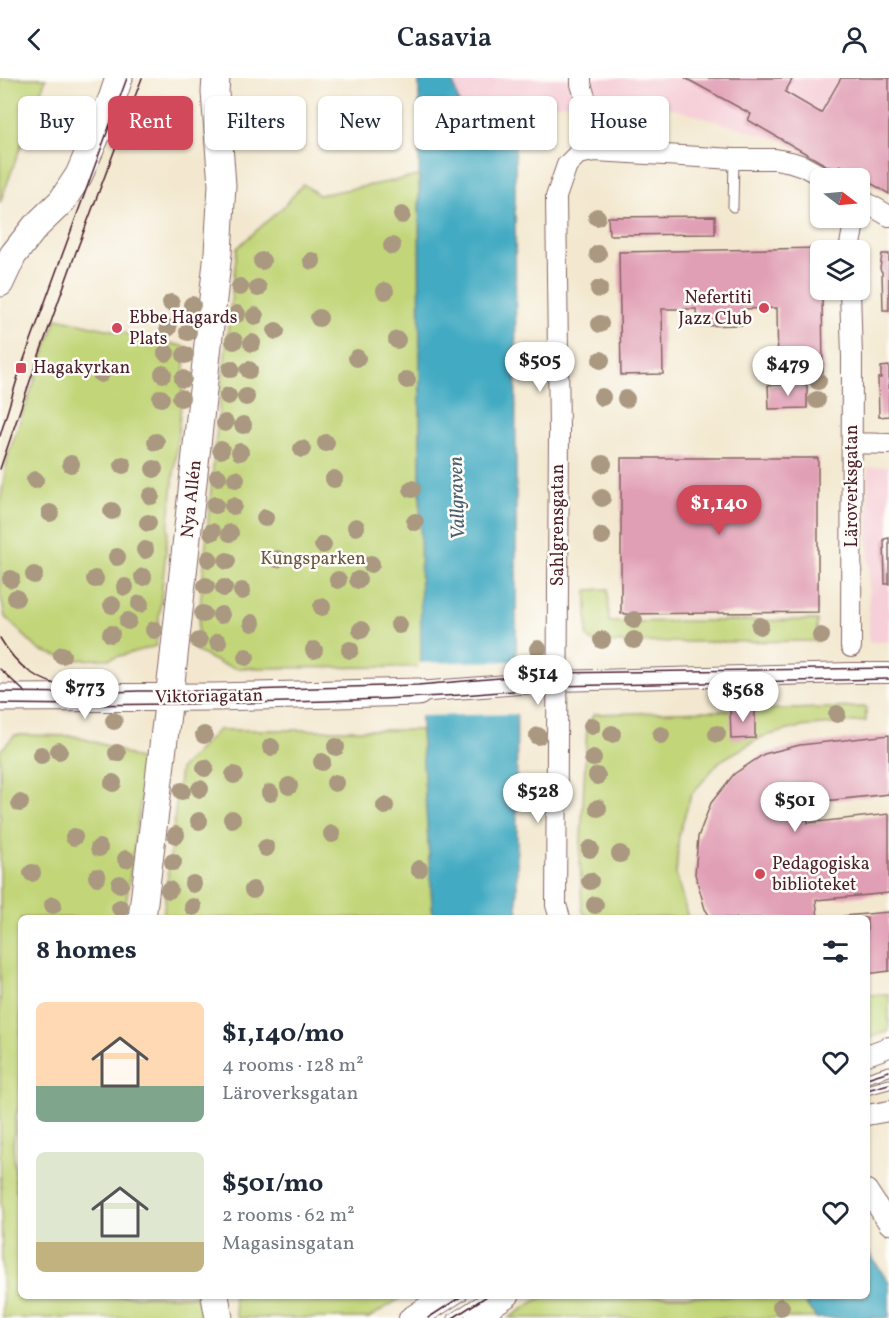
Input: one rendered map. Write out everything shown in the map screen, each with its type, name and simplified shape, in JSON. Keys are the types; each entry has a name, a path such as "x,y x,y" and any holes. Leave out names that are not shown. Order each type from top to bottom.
{"main road":[{"path":"0,283 13,255 35,227 62,201 79,175 119,78"},
{"name":"Nya Allén","path":"142,915 170,698 218,254 222,184 216,78"},
{"name":"Viktoriagatan","path":"0,698 170,698 418,692"},
{"path":"216,1299 219,1318"}],"street":[{"path":"581,78 589,110 595,151 734,159 775,159 791,162 810,170"},
{"name":"Sahlgrensgatan","path":"559,915 555,905 559,413 556,197 567,165 578,154 595,151"},
{"path":"870,210 889,216"},
{"name":"Läroverksgatan","path":"850,300 851,647"},
{"path":"852,443 889,444"},
{"path":"418,692 558,681 889,673"},
{"path":"870,1054 889,1047"},
{"path":"870,1114 889,1111"},
{"path":"870,1195 889,1224"},
{"path":"409,1318 438,1299"},
{"path":"475,1318 504,1299"}],"lane":[{"path":"733,207 734,159"},
{"path":"870,1077 889,1071"},
{"path":"870,1089 889,1084"},
{"path":"428,1318 457,1299"},
{"path":"453,1318 482,1299"}],"shaded area":[{"path":"452,78 889,78 852,161 669,107 669,96 623,94 569,96 569,103 557,105 557,96 457,96"},
{"path":"889,466 889,642 869,642 868,467"}],"green space":[{"path":"0,78 46,78 39,96 18,96 20,150 0,203"},
{"name":"Kungsparken","path":"419,176 421,667 235,668 219,663 196,651 215,445 237,248 284,206 303,184 319,195"},
{"path":"57,318 187,347 156,646 109,659 70,660 39,650 5,617 0,593 0,503 8,455"},
{"path":"608,589 609,622 817,620 817,641 594,643 587,637 587,590"},
{"path":"866,707 866,721 800,727 762,737 720,761 691,795 679,834 676,875 687,915 585,915 582,910 580,858 587,726 594,714"},
{"path":"218,730 421,730 433,915 163,915 180,769"},
{"path":"15,735 74,736 114,748 146,763 124,915 18,915 18,1108 13,1145 18,1195 18,1299 198,1299 201,1318 3,1318 0,1144 0,751"},
{"path":"889,994 889,1031 870,1038 870,995"},
{"path":"234,1299 399,1299 369,1318 237,1318"},
{"path":"538,1299 801,1299 817,1318 509,1318"}],"water":[{"path":"419,78 452,78 457,96 419,96"},
{"name":"Vallgraven","path":"419,150 515,150 518,915 433,915 421,730"},
{"path":"870,1254 889,1283 889,1318 817,1318 801,1299 870,1299"}],"pier":[{"path":"519,661 519,714 419,716 418,663"}],"building":[{"path":"685,78 793,78 785,92 821,113 841,78 889,78 889,194 870,183 870,168 845,168 840,165 838,168 831,168 748,120 751,114"},
{"path":"715,216 715,234 609,235 608,217"},
{"path":"810,248 810,300 822,300 823,372 778,373 777,308 741,309 742,325 697,326 696,309 662,309 663,374 621,375 619,252"},
{"path":"882,254 889,254 889,310 883,310 880,269"},
{"path":"889,366 889,416 879,417 878,378 881,378 881,367"},
{"path":"768,385 807,385 807,408 769,409"},
{"path":"621,458 818,458 818,612 621,614"},
{"path":"889,538 889,584 885,584 884,539"},
{"path":"730,707 755,707 755,738 731,739"},
{"path":"889,735 889,794 806,803 808,823 889,814 889,893 816,900 818,915 709,915 705,909 695,874 698,837 711,803 734,774 764,754 800,745"},
{"path":"889,912 889,971 870,974 870,915 855,915"}],"tram line":[{"path":"0,436 19,373 127,78"},
{"path":"0,469 76,252 142,78"},
{"path":"0,638 14,658 29,672 70,689"},
{"path":"0,692 216,691 418,685 557,673 889,668"},
{"path":"0,669 26,693"},
{"path":"0,704 329,701 415,698 557,686 889,679"},
{"path":"870,1077 889,1071"},
{"path":"870,1089 889,1084"},
{"path":"428,1318 457,1299"},
{"path":"453,1318 482,1299"}],"place":[{"name":"Nefertiti Jazz Club","path":"764,308"},
{"name":"Ebbe Hagards Plats","path":"117,328"},
{"name":"Hagakyrkan","path":"21,368"},
{"name":"Pedagogiska biblioteket","path":"760,874"}]}
